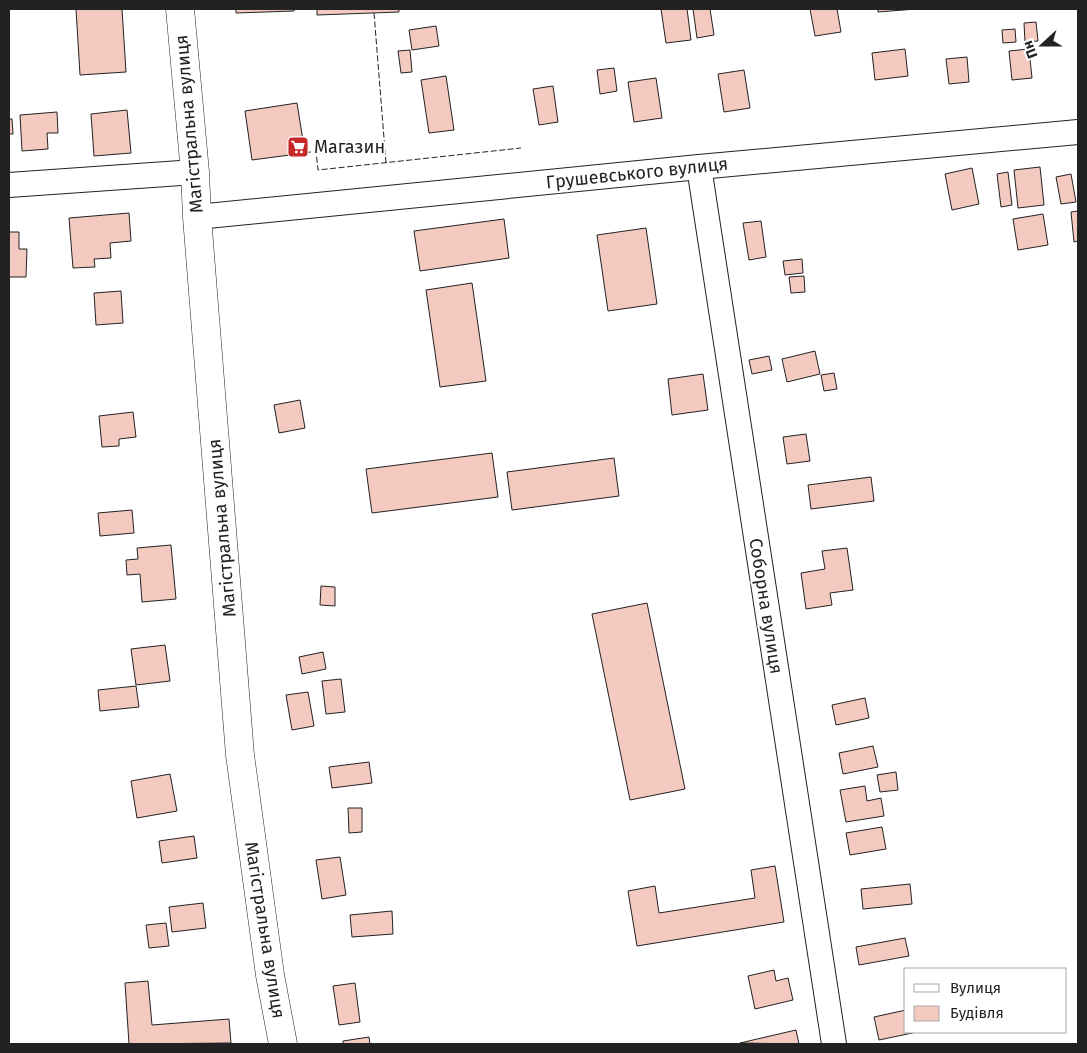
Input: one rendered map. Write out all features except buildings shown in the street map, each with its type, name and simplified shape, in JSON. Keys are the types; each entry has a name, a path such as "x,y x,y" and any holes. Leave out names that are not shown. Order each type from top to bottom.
{"main road":[{"name":"Магістральна вулиця","path":"180,9 195,172 240,755 270,975 283,1044"}],"street":[{"name":"Грушевського вулиця","path":"197,217 699,167 1078,132"},
{"name":"Соборна вулиця","path":"699,167 834,1044"},
{"path":"9,184 195,172"}],"fence":[{"path":"374,13 386,163"},
{"path":"305,153 316,151 318,170 521,148"}],"place":[{"name":"Магазин","path":"298,147"}]}
